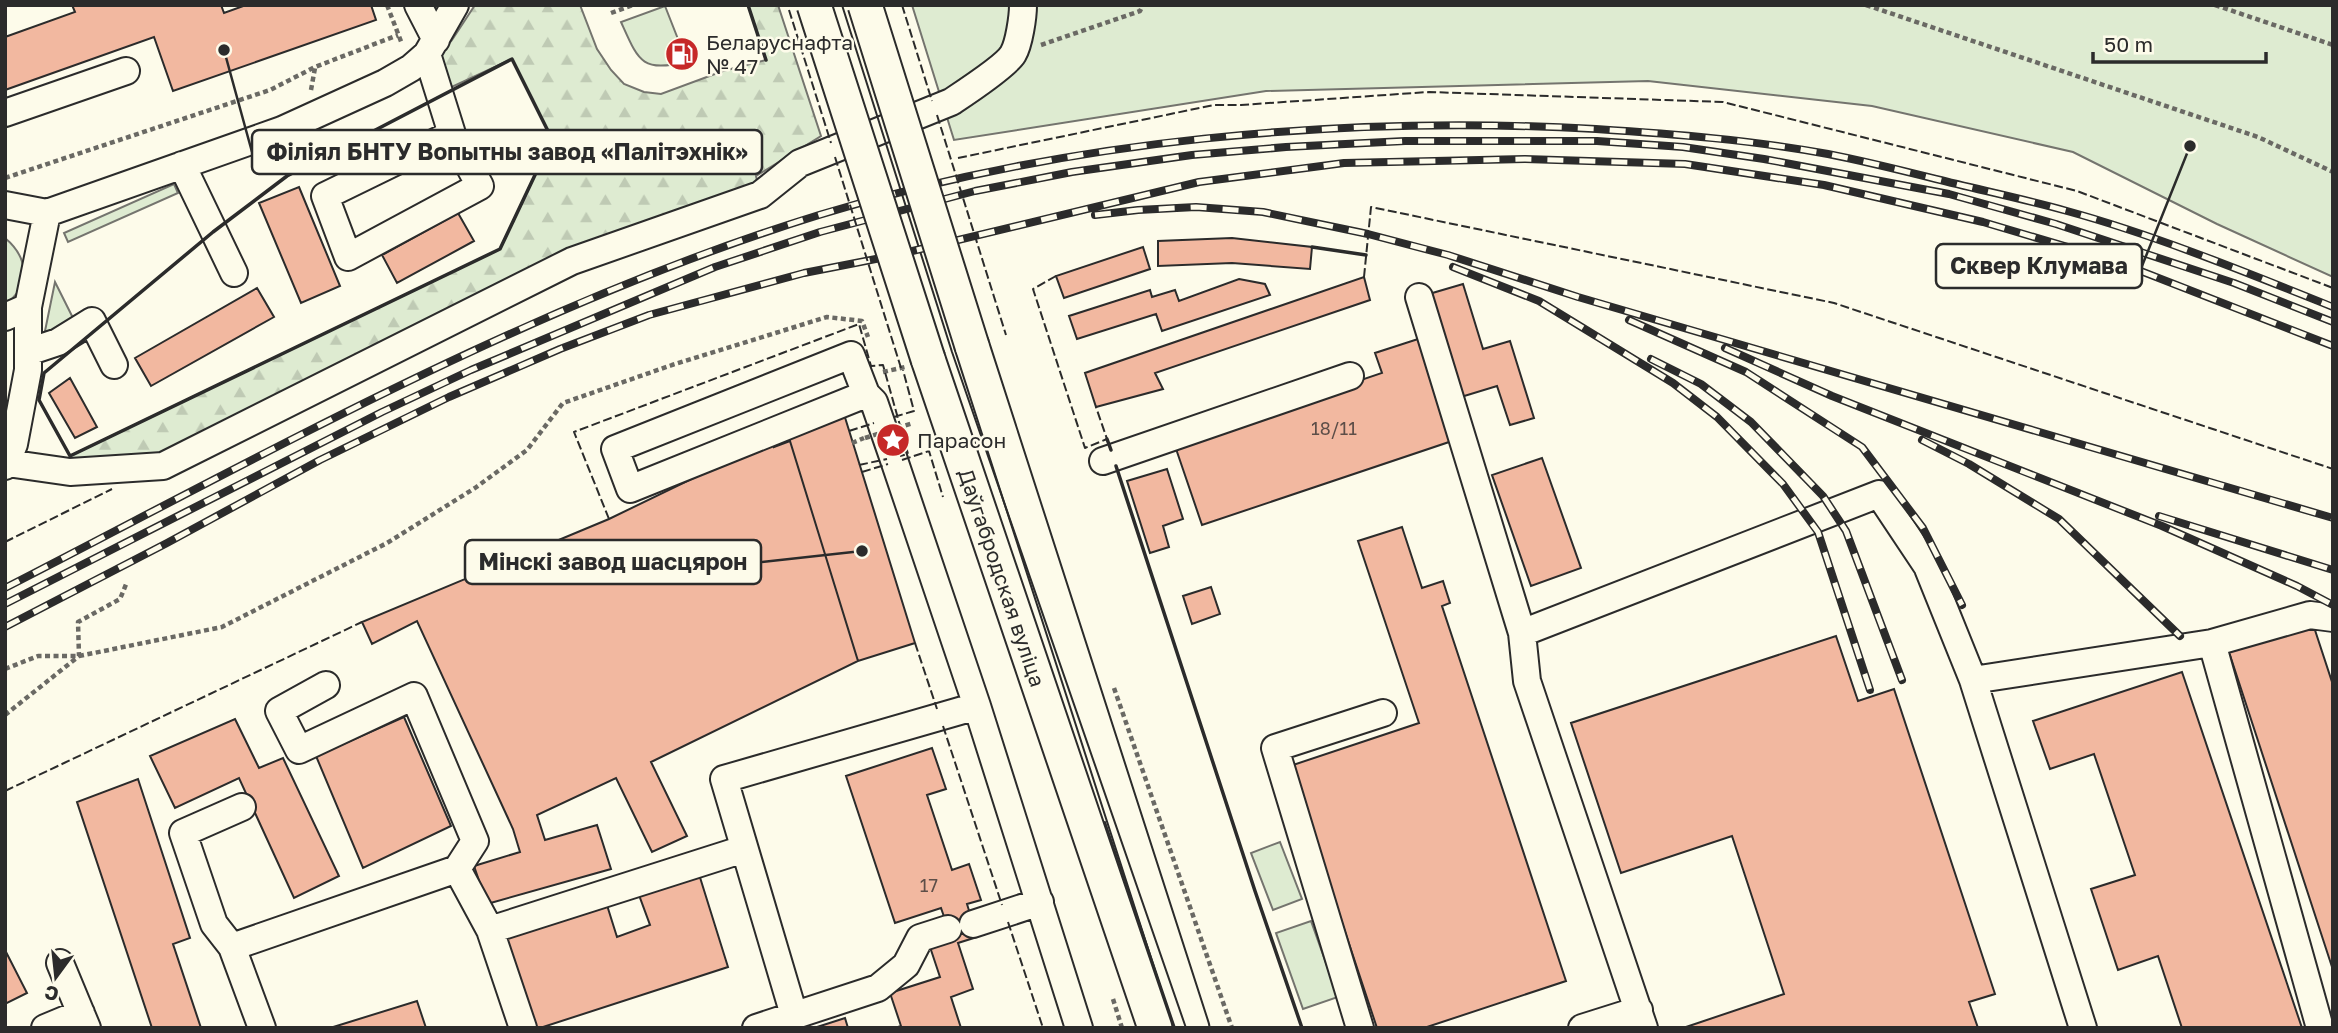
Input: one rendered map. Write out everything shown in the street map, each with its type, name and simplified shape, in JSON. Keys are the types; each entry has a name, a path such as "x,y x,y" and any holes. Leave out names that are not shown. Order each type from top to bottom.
{"main road":[{"name":"Даўгабродская вуліца","path":"814,5 928,359 1155,1028"},
{"name":"Даўгабродская вуліца","path":"865,5 1192,1028"}],"street":[{"path":"418,5 425,54 452,134 480,186 348,257 325,196 452,134"},
{"path":"6,204 47,213 282,130 385,83 425,54 455,5"},
{"path":"47,213 17,312 28,361 14,443 6,464 70,472 163,466 572,261 760,195 800,163 951,102 1013,55 1023,17 1023,5"},
{"path":"5,113 126,71"},
{"path":"182,166 234,273"},
{"path":"1419,298 1522,633 1527,681 1642,1019 1582,1028"},
{"path":"5,385 28,361 92,321 114,365"},
{"path":"866,394 629,489 615,449 851,355 866,394 874,402 977,706 1079,1028"},
{"path":"1103,461 1350,376"},
{"path":"1522,633 1879,494 1927,566 1973,680 2083,1028"},
{"path":"1973,680 2212,643 2310,615 2333,618"},
{"path":"2212,643 2320,1028"},
{"path":"232,947 457,869 475,841 414,695 299,750 279,711 326,685"},
{"path":"794,1016 724,779 977,706"},
{"path":"1360,1028 1275,748 1382,713"},
{"path":"242,807 183,833 214,924 232,947 262,1028"},
{"path":"490,930 744,849"},
{"path":"457,869 490,930 523,1028"},
{"path":"756,1028 878,988 906,965 920,939 1040,902"},
{"path":"45,1028 84,1020 60,964"}],"path":[{"path":"387,5 398,35 425,54"},
{"path":"611,13 634,5"},
{"path":"1013,55 1140,11 1143,5"},
{"path":"1866,5 2258,137 2333,172"},
{"path":"2215,5 2333,45"},
{"path":"5,178 270,90 315,67 398,35"},
{"path":"5,669 38,656 79,656 222,627 387,543 475,488 527,450 563,403 827,317 862,321 870,343"},
{"path":"878,365 880,373"},
{"path":"852,443 913,423"},
{"path":"79,656 78,622 120,599 127,582"},
{"path":"5,715 79,656"}],"green space":[{"path":"475,5 580,5 597,49 611,70 624,84 644,92 661,94 723,71 766,60 748,5 778,5 821,136 756,176 760,195 572,261 163,466 70,472 70,456 500,249 552,139 512,59 441,92 430,68"},
{"path":"912,5 2333,5 2333,277 2217,224 2073,152 1872,106 1648,81 1266,91 954,140"},
{"path":"665,6 687,62 660,66 644,61 638,55 621,22"},
{"path":"174,184 178,193 68,242 64,233"},
{"path":"5,238 18,254 24,271 20,289 5,304"},
{"path":"55,282 73,318 50,336 45,331"},
{"path":"1280,842 1302,899 1273,910 1251,853"},
{"path":"1311,921 1338,997 1303,1009 1276,933"}],"building":[{"path":"72,5 221,5 224,13 246,5 371,5 376,20 173,91 154,37 5,90 5,37 75,12"},
{"path":"299,187 340,286 301,303 259,203"},
{"path":"458,213 474,241 397,283 382,255"},
{"path":"1232,238 1312,247 1310,269 1232,263 1158,266 1158,241"},
{"path":"1143,247 1150,269 1064,298 1056,276"},
{"path":"1364,277 1370,300 1155,373 1163,389 1096,407 1085,373"},
{"path":"1239,279 1265,284 1270,295 1162,331 1156,314 1077,339 1069,316 1150,290 1152,297 1175,290 1179,301"},
{"path":"1463,284 1483,349 1510,341 1534,418 1510,425 1497,386 1461,397 1429,294"},
{"path":"257,288 274,317 151,386 135,358"},
{"path":"1418,339 1452,441 1202,525 1174,443 1382,373 1375,353"},
{"path":"70,378 97,427 75,438 49,393"},
{"path":"843,411 915,643 858,661 790,441 790,431"},
{"path":"774,439 774,447 790,441 858,661 651,762 687,836 652,852 616,778 537,815 545,840 597,825 611,869 487,904 474,866 520,852 513,829 417,621 372,644 362,622 609,519"},
{"path":"1542,458 1581,568 1531,586 1492,475"},
{"path":"1167,469 1183,519 1163,526 1169,547 1150,553 1127,481"},
{"path":"1402,527 1422,588 1443,581 1450,603 1442,606 1566,981 1424,1028 1377,1028 1290,766 1419,723 1358,541"},
{"path":"1211,587 1220,614 1192,624 1183,596"},
{"path":"2312,621 2333,685 2333,970 2228,649"},
{"path":"1836,636 1858,701 1894,689 1995,994 1969,1002 1978,1028 1683,1028 1784,994 1732,836 1621,873 1571,723"},
{"path":"2182,672 2302,1028 2182,1028 2158,956 2118,970 2091,889 2135,875 2094,754 2050,769 2033,721"},
{"path":"404,717 451,826 363,868 316,756"},
{"path":"235,719 259,768 283,758 339,876 294,898 239,778 175,808 150,756"},
{"path":"932,748 946,789 927,795 952,870 969,864 981,900 967,904 977,937 958,943 973,989 951,997 961,1028 895,1028 901,1026 890,993 940,977 929,944 951,937 941,908 895,923 846,776"},
{"path":"138,779 190,938 173,944 201,1028 152,1028 77,802"},
{"path":"698,871 728,967 540,1028 529,1028 499,938 606,902 617,937 650,925 639,895"},
{"path":"5,950 27,993 5,1004"},
{"path":"417,1001 426,1028 330,1028"},
{"path":"845,1018 848,1028 814,1028"}],"tram line":[{"path":"842,5 952,352 1186,1028"},
{"path":"1105,822 1175,1028"}],"railway":[{"path":"5,588 404,384 608,291 713,251 819,215 913,189 1008,168 1105,151 1204,139 1303,130 1499,126 1654,133 1799,149 2035,202 2134,231 2333,307"},
{"path":"5,604 382,412 471,370 715,267 820,232 975,191 1072,172 1192,155 1405,141 1597,141 1683,147 1764,159 1949,194 2056,224 2234,283 2333,322"},
{"path":"5,627 320,460 449,397 560,349 649,315 804,273 896,255 1199,182 1344,163 1525,159 1685,164 1824,185 1983,222 2115,261 2333,346"},
{"path":"1095,215 1196,207 1263,212 1368,234 1448,255 1578,297 2333,518"},
{"path":"1453,267 1539,301 1673,383 1717,417 1783,484 1818,532 1870,690"},
{"path":"1629,320 1746,372 1862,447 1923,528 1962,605"},
{"path":"1725,348 1832,396 2162,526 2297,586 2333,605"},
{"path":"1651,359 1701,384 1751,422 1823,496 1846,531 1902,680"},
{"path":"1922,440 1969,464 2059,519 2180,636"},
{"path":"2159,516 2333,570"}],"fence":[{"path":"902,5 932,101"},
{"path":"789,10 831,143"},
{"path":"958,158 1214,105 1429,92 1723,102 2077,191 2333,288"},
{"path":"937,115 1006,335"},
{"path":"835,157 901,368"},
{"path":"1364,277 1371,207 1834,303 2333,469"},
{"path":"1056,276 1033,289 1085,448 1107,439 1096,407"},
{"path":"609,519 574,432 859,324 871,366 883,365 908,454 900,456"},
{"path":"894,417 914,411 903,370"},
{"path":"849,431 874,423"},
{"path":"902,460 929,451 943,497"},
{"path":"859,465 887,459"},
{"path":"862,472 888,464"},
{"path":"5,542 112,489"},
{"path":"5,791 362,622"},
{"path":"915,643 937,709"},
{"path":"943,726 1002,905"},
{"path":"1008,922 1043,1028"}],"wall":[{"path":"748,5 766,60"},
{"path":"512,59 552,139 500,249 70,456 39,400 44,373 213,232 287,176 512,59"},
{"path":"1312,247 1366,255"},
{"path":"1107,439 1111,450"},
{"path":"1116,466 1302,1028"}],"place":[{"name":"Філіял БНТУ Вопытны завод «Палітэхнік»","path":"224,50"},
{"name":"Беларуснафта № 47","path":"682,54"},
{"name":"Сквер Клумава","path":"2190,146"},
{"name":"Парасон","path":"893,440"},
{"name":"Мінскі завод шасцярон","path":"862,551"}]}
